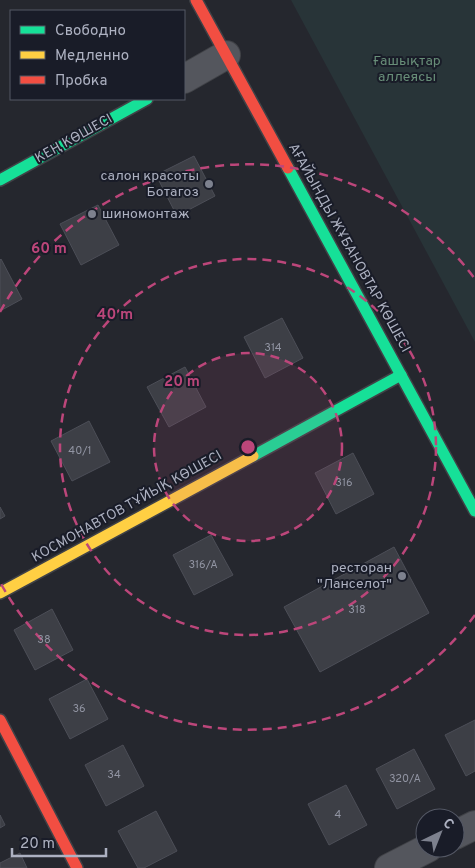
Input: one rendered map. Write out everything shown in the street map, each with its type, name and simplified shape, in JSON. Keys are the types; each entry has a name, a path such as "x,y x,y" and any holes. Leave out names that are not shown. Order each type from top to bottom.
{"street":[{"name":"АҒАЙЫНДЫ ЖҰБАНОВТАР КӨШЕСІ","path":"196,0 475,511"},
{"path":"185,78 226,55"},
{"name":"КЕҢ КӨШЕСІ","path":"0,180 145,100"},
{"name":"КОСМОНАВТОВ ТҰЙЫҚ КӨШЕСІ","path":"0,593 401,375"},
{"path":"0,720 77,868"},
{"path":"389,868 415,855"}],"green space":[{"name":"Ғашықтар аллеясы","path":"291,0 475,0 475,342"}],"building":[{"path":"194,156 215,196 177,216 156,175"},
{"path":"98,205 119,245 81,265 60,224"},
{"path":"0,260 22,299 0,311"},
{"path":"282,318 303,358 265,378 244,337"},
{"path":"185,367 206,407 169,427 147,387"},
{"path":"89,421 110,462 72,481 51,441"},
{"path":"353,453 374,494 336,514 315,473"},
{"path":"0,507 5,516 0,519"},
{"path":"211,535 233,575 194,595 173,555"},
{"path":"394,547 429,613 320,672 284,607"},
{"path":"52,609 73,650 35,670 14,630"},
{"path":"87,679 108,719 70,739 49,699"},
{"path":"475,720 475,771 466,776 445,735"},
{"path":"123,745 144,786 106,806 85,765"},
{"path":"414,749 435,789 397,809 376,769"},
{"path":"346,785 367,825 329,845 308,804"},
{"path":"156,811 177,851 144,868 138,868 118,831"},
{"path":"0,815 5,825 0,828"},
{"path":"20,853 27,868 0,868 0,863"}],"traffic: fast":[{"path":"0,180 145,100"},
{"path":"288,168 475,511"},
{"path":"253,456 401,375"}],"traffic: slow":[{"path":"0,593 253,456"}],"traffic: jam":[{"path":"196,0 288,168"},
{"path":"0,720 77,868"}],"place":[{"name":"салон красоты Ботагоз","path":"209,184"},
{"name":"шиномонтаж","path":"92,214"},
{"name":"ресторан \"Ланселот\"","path":"402,576"}]}
